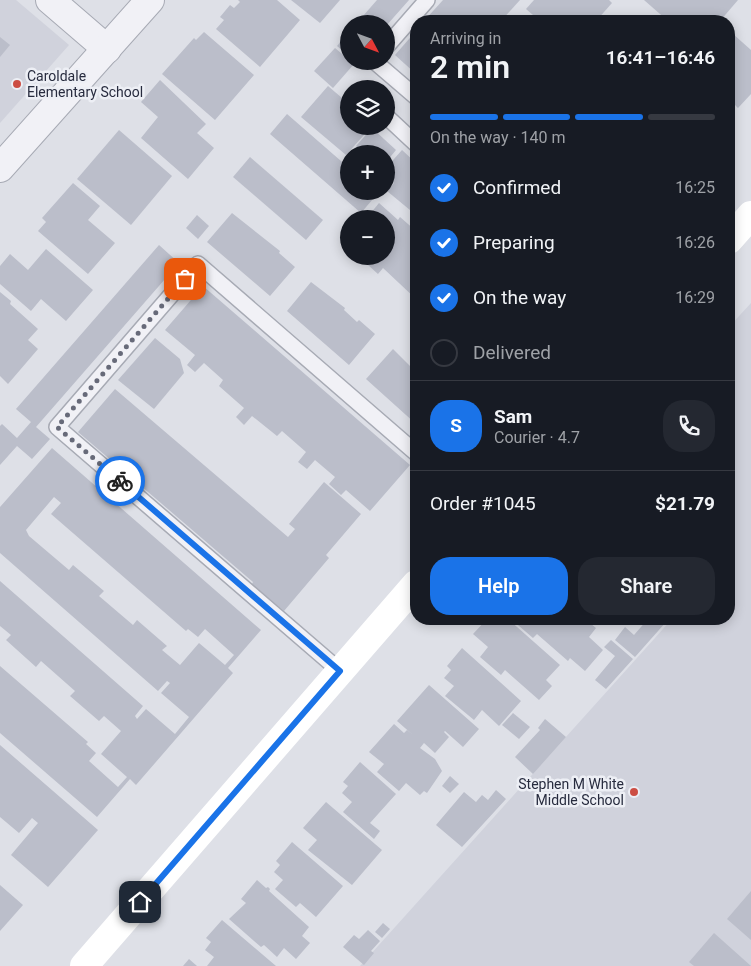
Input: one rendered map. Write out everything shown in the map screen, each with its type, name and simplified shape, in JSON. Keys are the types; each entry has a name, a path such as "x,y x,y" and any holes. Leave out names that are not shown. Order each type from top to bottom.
{"main road":[{"path":"735,233 751,215"},
{"path":"84,966 410,591"}],"street":[{"path":"50,0 107,49"},
{"path":"0,168 150,0"}],"lane":[{"path":"414,15 427,0"},
{"path":"395,37 410,20"},
{"path":"384,70 410,92"},
{"path":"395,124 410,138"},
{"path":"340,671 57,427 198,264 410,448"}],"shaded area":[{"name":"Caroldale Elementary School","path":"0,0 16,0 69,45 0,123"},
{"name":"Stephen M White Middle School","path":"751,303 751,966 360,966 667,625 735,625 735,320"}],"building":[{"path":"238,0 277,0 300,20 260,67 216,29 224,20 220,17 230,5 234,8 240,2"},
{"path":"291,0 340,0 320,23"},
{"path":"377,0 409,0 395,16 364,15"},
{"path":"443,0 520,0 506,15 429,15"},
{"path":"534,0 609,0 612,3 601,15 533,15 526,9"},
{"path":"644,0 738,0 725,15 661,15"},
{"path":"204,32 254,75 215,120 162,74 194,38 196,40"},
{"path":"735,36 751,50 751,94 738,108 735,105"},
{"path":"0,37 10,45 0,57"},
{"path":"410,38 410,69 395,55"},
{"path":"335,48 340,52 340,70 349,70 333,88 314,71"},
{"path":"160,80 206,124 197,133 214,148 188,179 141,138 158,117 141,102"},
{"path":"328,86 340,96 340,135 364,135 355,145 340,145 340,150 301,117"},
{"path":"287,114 340,160 340,195 270,134"},
{"path":"119,130 172,176 131,225 77,179"},
{"path":"366,135 380,135 391,145 357,145"},
{"path":"402,150 410,157 410,210 395,198 395,158"},
{"path":"250,157 323,220 306,240 233,177"},
{"path":"73,183 100,206 88,220 115,243 88,274 38,231 46,222 42,218"},
{"path":"346,200 372,200 364,210 358,210"},
{"path":"379,203 387,210 373,210"},
{"path":"232,213 280,251 279,253 295,267 270,296 207,242"},
{"path":"197,215 209,226 198,239 186,228"},
{"path":"395,217 398,220 400,217 410,226 410,293 383,268 378,274 368,265 395,265"},
{"path":"159,245 179,263 36,427 50,439 32,459 17,446 0,465 0,426 2,424 17,438 31,422 16,409"},
{"path":"46,249 93,290 66,321 41,299 31,311 0,284 0,266 10,254 28,270"},
{"path":"311,282 345,308 344,310 357,322 359,320 375,334 349,365 287,311"},
{"path":"203,286 410,465 370,511 346,490 341,495 329,484 335,477 315,460 307,469 298,462 306,452 282,431 277,436 252,416 244,425 236,417 244,408 219,386 223,380 204,363 195,372 187,365 195,355 165,330"},
{"path":"0,292 11,301 10,304 38,329 28,340 38,349 8,384 0,376"},
{"path":"155,338 180,359 184,373 154,409 118,380"},
{"path":"393,349 410,366 410,419 366,379"},
{"path":"115,389 288,537 295,529 289,524 324,482 361,514 326,555 329,558 284,611 252,584 253,582 78,432"},
{"path":"52,448 261,630 228,668 233,673 136,785 130,779 97,817 0,733 0,666 88,742 86,744 96,753 89,761 118,787 127,777 101,754 121,731 104,716 99,721 70,696 75,691 41,661 36,667 6,640 11,635 0,626 0,581 143,706 135,716 137,719 146,709 175,734 189,717 161,693 170,683 167,681 158,691 0,553 0,507","holes":["54,497 61,503 51,514 186,631 188,629 198,637 205,629 234,655 225,665 199,643 180,665 162,650 167,646 137,620 133,625 99,596 104,591 73,565 69,570 29,536 26,530"]},
{"path":"481,625 515,625 560,665 546,680 552,686 539,700 505,670 501,675 480,657 488,647 473,634"},
{"path":"518,625 592,625 596,628 589,637 603,650 585,671 570,658 568,661 537,634 533,638"},
{"path":"643,625 663,625 635,657 615,640 625,627 634,635"},
{"path":"611,640 633,659 606,689 595,680 615,656 604,647"},
{"path":"462,648 521,701 499,726 482,710 474,720 445,696 454,686 444,678 451,670 447,666"},
{"path":"429,685 479,729 463,747 445,731 449,737 435,753 424,743 420,748 435,759 442,771 427,793 424,791 420,795 406,783 399,791 377,772 384,764 369,752 394,724 404,733 407,730 413,735 397,721"},
{"path":"513,713 530,727 519,739 502,725"},
{"path":"545,719 566,737 533,774 515,757 540,730 538,728"},
{"path":"0,745 98,830 48,887 11,855 38,823 32,818 19,833 0,817"},
{"path":"360,762 396,794 370,823 380,831 374,839 343,812 352,802 342,793 348,786 343,782"},
{"path":"450,776 459,784 450,793 442,786"},
{"path":"496,790 506,799 462,847 436,825 464,792 476,802 482,795 488,800"},
{"path":"326,802 382,850 352,885 308,850 317,840 303,828"},
{"path":"292,842 343,886 316,917 300,903 296,907 275,889 283,880 274,872 280,865 276,861"},
{"path":"257,880 266,888 268,887 269,891 309,927 302,936 310,943 296,959 284,948 277,957 264,945 261,947 229,919 246,903 241,899"},
{"path":"0,885 23,905 0,931"},
{"path":"751,891 751,940 727,919"},
{"path":"222,920 276,966 207,966 214,957 205,950 211,942 206,938"},
{"path":"383,923 390,929 382,938 375,932"},
{"path":"368,930 380,941 371,951 374,953 364,965 343,947 354,935 359,939"},
{"path":"714,933 751,966 694,966 689,962"},
{"path":"189,959 197,966 183,966"}],"way so far":[{"path":"120,481 57,427 185,279"}],"place":[{"name":"Caroldale Elementary School","path":"17,84"},
{"name":"Stephen M White Middle School","path":"634,792"}],"route":[{"path":"120,481 340,671 140,902"}]}
